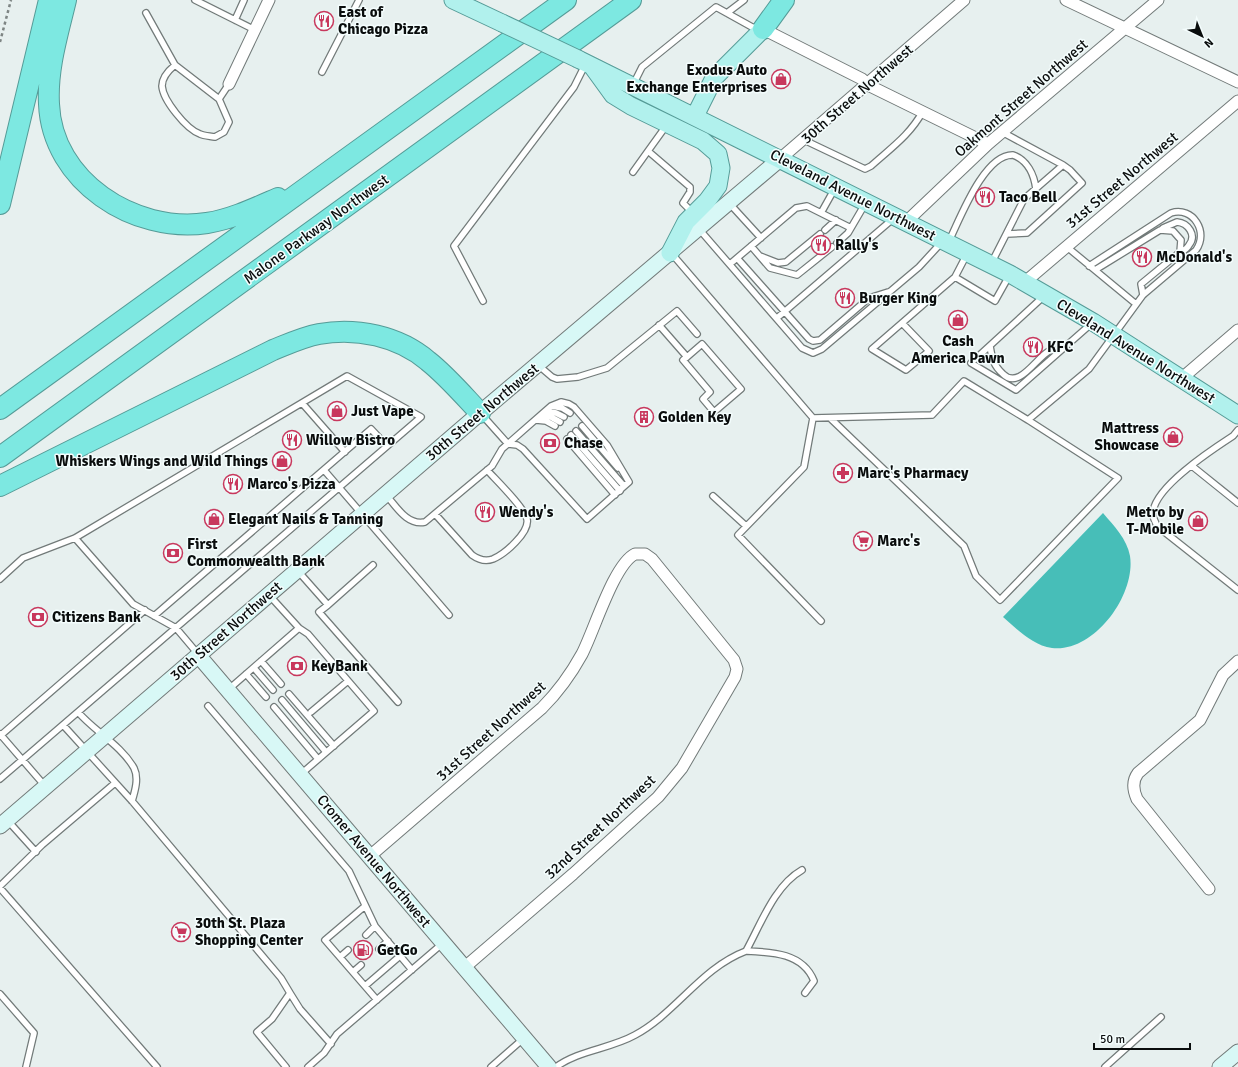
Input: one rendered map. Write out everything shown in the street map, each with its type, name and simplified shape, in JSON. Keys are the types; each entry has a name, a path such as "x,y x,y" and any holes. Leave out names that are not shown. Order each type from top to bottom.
{"highway":[{"path":"0,204 49,0"},
{"path":"66,0 48,77 49,106 52,124 56,137 73,168 94,192 115,206 152,220 170,223 206,223 230,217 255,208 326,173"},
{"path":"0,409 566,0"},
{"name":"Malone Parkway Northwest","path":"0,457 631,0"},
{"path":"762,29 784,0"},
{"path":"0,486 273,350 319,334 347,332 366,333 402,344 428,360 480,413"}],"main road":[{"name":"Cleveland Avenue Northwest","path":"453,0 586,62 1010,274 1092,322 1238,415"},
{"path":"695,116 711,81 762,29"},
{"path":"586,62 613,95 667,124 703,140 718,154 721,174 718,186 707,201 697,221 686,222 670,253"},
{"name":"30th Street Northwest","path":"697,221 729,203 780,159"},
{"name":"30th Street Northwest","path":"4,822 385,494 670,253"},
{"name":"Cromer Avenue Northwest","path":"198,654 549,1067"},
{"path":"1220,1067 1238,1052"}],"street":[{"path":"229,84 269,0"},
{"path":"796,0 762,29 988,144"},
{"name":"30th Street Northwest","path":"780,159 804,140 964,0"},
{"path":"1066,0 1238,82"},
{"name":"Oakmont Street Northwest","path":"901,219 1158,0"},
{"name":"31st Street Northwest","path":"1025,282 1238,101"},
{"path":"1181,379 1238,330"},
{"name":"31st Street Northwest","path":"370,856 542,708 556,694 568,679 582,653 622,565 631,556 645,554"},
{"name":"32nd Street Northwest","path":"465,967 579,869 658,797 682,768 735,677 737,669 734,660 658,565 645,554"},
{"path":"1209,889 1137,799 1134,793 1134,782 1138,773 1200,720 1223,675 1238,661"}],"lane":[{"path":"195,0 255,30"},
{"path":"236,20 244,0"},
{"path":"322,72 359,0"},
{"path":"727,14 744,0"},
{"path":"633,86 642,67 716,7 752,26 762,29"},
{"path":"146,13 175,65 219,99 229,122 224,132 215,137 199,134 186,124 168,102 162,85 166,73 175,65"},
{"path":"483,301 454,246 574,87 586,62"},
{"path":"219,99 229,84"},
{"path":"804,140 865,169 871,166 906,136 916,124 923,111"},
{"path":"633,172 667,124"},
{"path":"1002,132 1063,165 1082,183 1027,233 1007,234"},
{"path":"648,151 690,187 690,192 682,203 730,264 805,351 813,353 822,350 919,267 946,241 984,172 1002,157 1012,155 1024,162 1032,174 1036,189"},
{"path":"991,264 1024,199 1063,165"},
{"path":"821,213 836,187"},
{"path":"751,246 770,268 797,276 835,245 851,228 866,202"},
{"path":"729,203 760,238"},
{"path":"730,264 799,206 806,206 851,228"},
{"path":"1028,420 1089,369 1143,295 1199,246 1201,236 1200,228 1196,220 1189,215 1178,212 1168,215 1089,266"},
{"path":"777,318 901,219"},
{"path":"760,256 778,262 786,262 836,220"},
{"path":"1095,270 1160,230 1178,222 1186,225 1190,229 1192,236 1191,244 1141,284 1143,295"},
{"path":"1160,230 1170,229 1177,234 1181,242 1179,254"},
{"path":"1067,247 1136,304"},
{"path":"902,323 929,351 906,370 872,349 955,277 968,252"},
{"path":"670,253 813,418 932,415 964,381 1118,478 1000,600 976,576 964,546 830,418"},
{"path":"737,258 810,340 817,342 869,298 891,291"},
{"path":"955,277 995,301 1010,274"},
{"path":"1046,294 971,363 1016,390 1092,322"},
{"path":"538,364 553,378 557,379 578,377 607,368 677,310 697,334"},
{"path":"659,325 687,357"},
{"path":"702,344 741,389 714,412 703,399 710,392 683,360 687,357 702,344"},
{"path":"990,346 993,364 1005,376 1012,378 1019,377 1049,351 1062,349"},
{"path":"0,579 23,558 75,538 347,376 421,417 0,779"},
{"path":"385,494 404,516 414,522 424,522 487,470 508,444 541,415 552,406 561,402 574,407 607,445 630,482"},
{"path":"302,403 345,452"},
{"path":"552,406 562,408 570,413"},
{"path":"546,411 556,413 564,417"},
{"path":"480,413 508,444 517,445 523,449 587,519 630,482"},
{"path":"536,420 557,424 551,417 541,415"},
{"path":"813,418 804,467 738,535 821,621"},
{"path":"582,426 630,482"},
{"path":"154,616 371,429 387,446"},
{"path":"1238,430 1233,436 1173,481 1156,501 1153,515 1157,526 1238,590"},
{"path":"620,491 574,433 624,486"},
{"path":"567,439 615,495"},
{"path":"1192,466 1238,503"},
{"path":"324,470 449,615"},
{"path":"435,514 472,555 479,560 492,560 499,556 522,535 526,530 527,523 523,511 487,470"},
{"path":"713,496 746,526"},
{"path":"75,538 133,604 176,628 198,654"},
{"path":"373,565 319,612 398,702"},
{"path":"297,570 328,605"},
{"path":"269,594 299,628 308,634 374,711 300,774"},
{"path":"45,786 0,735 145,610"},
{"path":"228,690 299,628"},
{"path":"261,661 280,684"},
{"path":"254,668 273,690"},
{"path":"246,674 266,697"},
{"path":"312,712 348,681"},
{"path":"289,694 334,746"},
{"path":"282,700 326,752"},
{"path":"208,706 350,871 365,906 376,926 412,970"},
{"path":"274,707 318,759"},
{"path":"78,712 118,750 134,768 137,784 132,801"},
{"path":"63,725 132,801 258,950 281,978 300,1009 331,1044"},
{"path":"115,783 36,852 0,887 156,1067"},
{"path":"4,822 36,852"},
{"path":"746,951 778,891 793,874 802,870"},
{"path":"365,906 325,940 377,1000"},
{"path":"366,935 376,926"},
{"path":"379,949 388,941"},
{"path":"308,1067 324,1053 338,1034 444,943"},
{"path":"340,957 348,950"},
{"path":"556,1067 574,1057 618,1043 635,1035 652,1024 712,970 731,957 746,951 774,952 789,956 800,962 810,973 814,981 805,993"},
{"path":"365,986 400,956"},
{"path":"352,972 361,965"},
{"path":"286,1067 257,1032 272,1019 290,993"},
{"path":"0,994 34,1033 26,1067"},
{"path":"1105,1067 1161,1017"},
{"path":"491,1067 525,1038"}],"path":[{"path":"0,42 11,0"}],"water":[{"path":"1103,513 1123,538 1130,556 1130,571 1126,588 1119,604 1097,631 1083,641 1068,647 1052,648 1038,644 1025,636 1003,617"}],"place":[{"name":"East of Chicago Pizza","path":"324,21"},
{"name":"Exodus Auto Exchange Enterprises","path":"781,79"},
{"name":"Taco Bell","path":"985,197"},
{"name":"Rally's","path":"821,245"},
{"name":"McDonald's","path":"1142,257"},
{"name":"Burger King","path":"845,298"},
{"name":"Cash America Pawn","path":"958,320"},
{"name":"KFC","path":"1033,347"},
{"name":"Just Vape","path":"337,411"},
{"name":"Golden Key","path":"644,417"},
{"name":"Mattress Showcase","path":"1173,437"},
{"name":"Willow Bistro","path":"292,440"},
{"name":"Chase","path":"550,443"},
{"name":"Whiskers Wings and Wild Things","path":"282,461"},
{"name":"Marc's Pharmacy","path":"843,473"},
{"name":"Marco's Pizza","path":"233,484"},
{"name":"Wendy's","path":"485,512"},
{"name":"Elegant Nails & Tanning","path":"214,519"},
{"name":"Metro by T-Mobile","path":"1198,521"},
{"name":"Marc's","path":"863,541"},
{"name":"First Commonwealth Bank","path":"173,553"},
{"name":"Citizens Bank","path":"38,617"},
{"name":"KeyBank","path":"297,666"},
{"name":"30th St. Plaza Shopping Center","path":"181,932"},
{"name":"GetGo","path":"363,950"}]}
